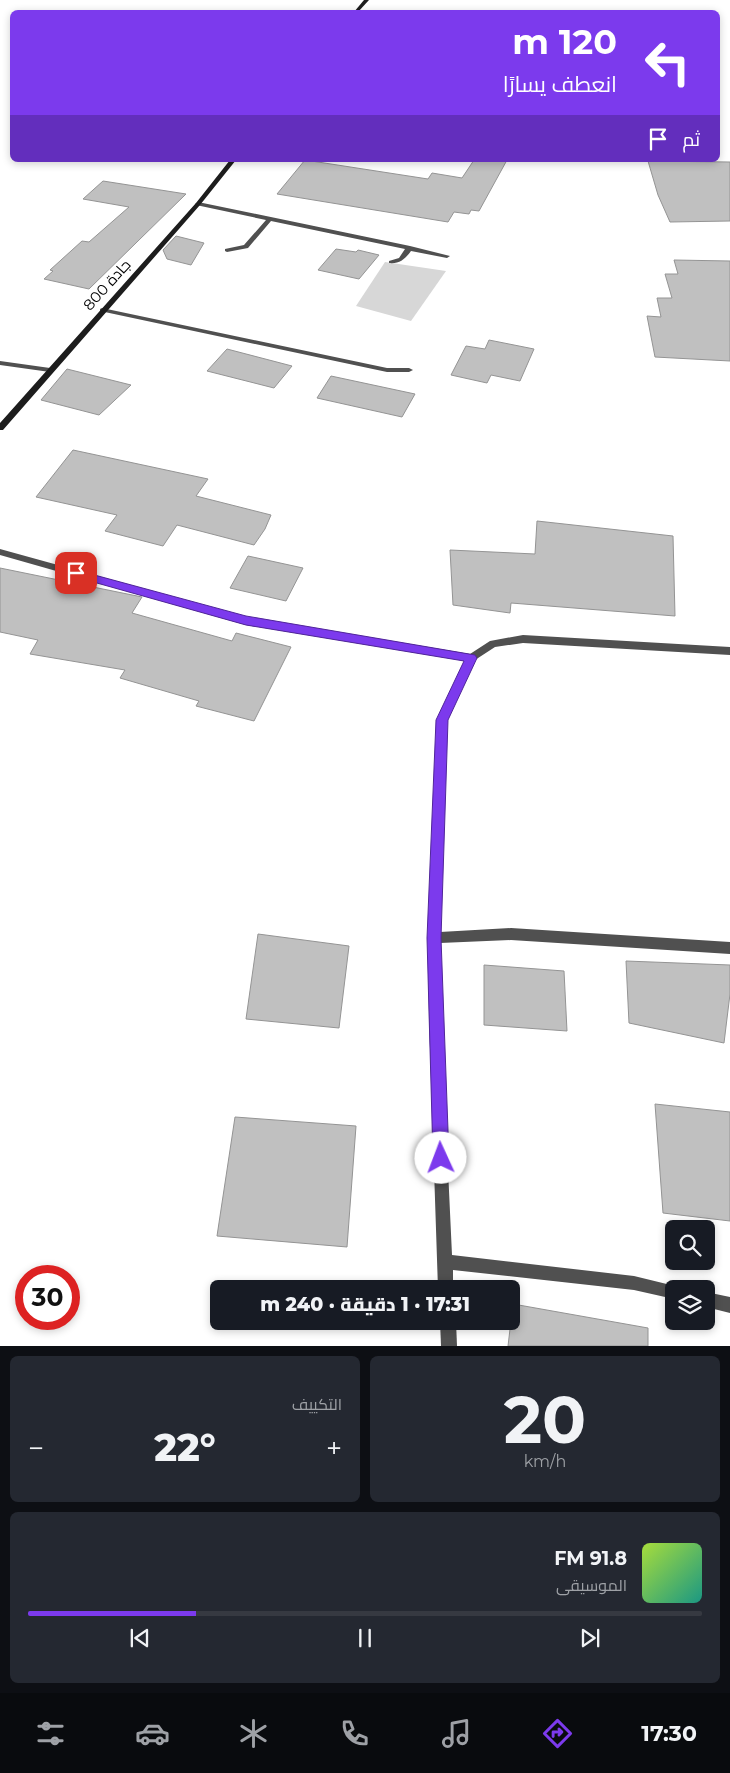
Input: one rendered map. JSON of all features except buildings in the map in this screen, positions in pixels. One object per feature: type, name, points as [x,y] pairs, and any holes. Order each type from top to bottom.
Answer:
[{"type":"main road","points":[[358,10],[367,0]]},
{"type":"main road","name":"جادة 800","points":[[0,428],[102,310],[198,204],[232,162]]},
{"type":"street","points":[[198,204],[446,256]]},
{"type":"street","points":[[227,250],[246,247],[270,219]]},
{"type":"street","points":[[391,262],[401,259],[410,248]]},
{"type":"street","points":[[102,310],[378,368],[409,370]]},
{"type":"street","points":[[0,363],[50,370]]},
{"type":"street","points":[[0,552],[246,620],[471,658]]},
{"type":"street","points":[[446,1280],[435,1019],[434,938],[442,720],[471,658],[493,644],[523,639],[730,651]]},
{"type":"street","points":[[434,938],[511,934],[730,948]]},
{"type":"street","points":[[445,1262],[634,1283],[665,1290]]},
{"type":"street","points":[[715,1301],[730,1305]]},
{"type":"street","points":[[448,1330],[449,1346]]},
{"type":"shaded area","points":[[385,262],[446,271],[411,321],[356,306]]},
{"type":"route","points":[[76,573],[246,620],[471,658],[442,720],[434,938],[435,1019],[441,1158]]}]
